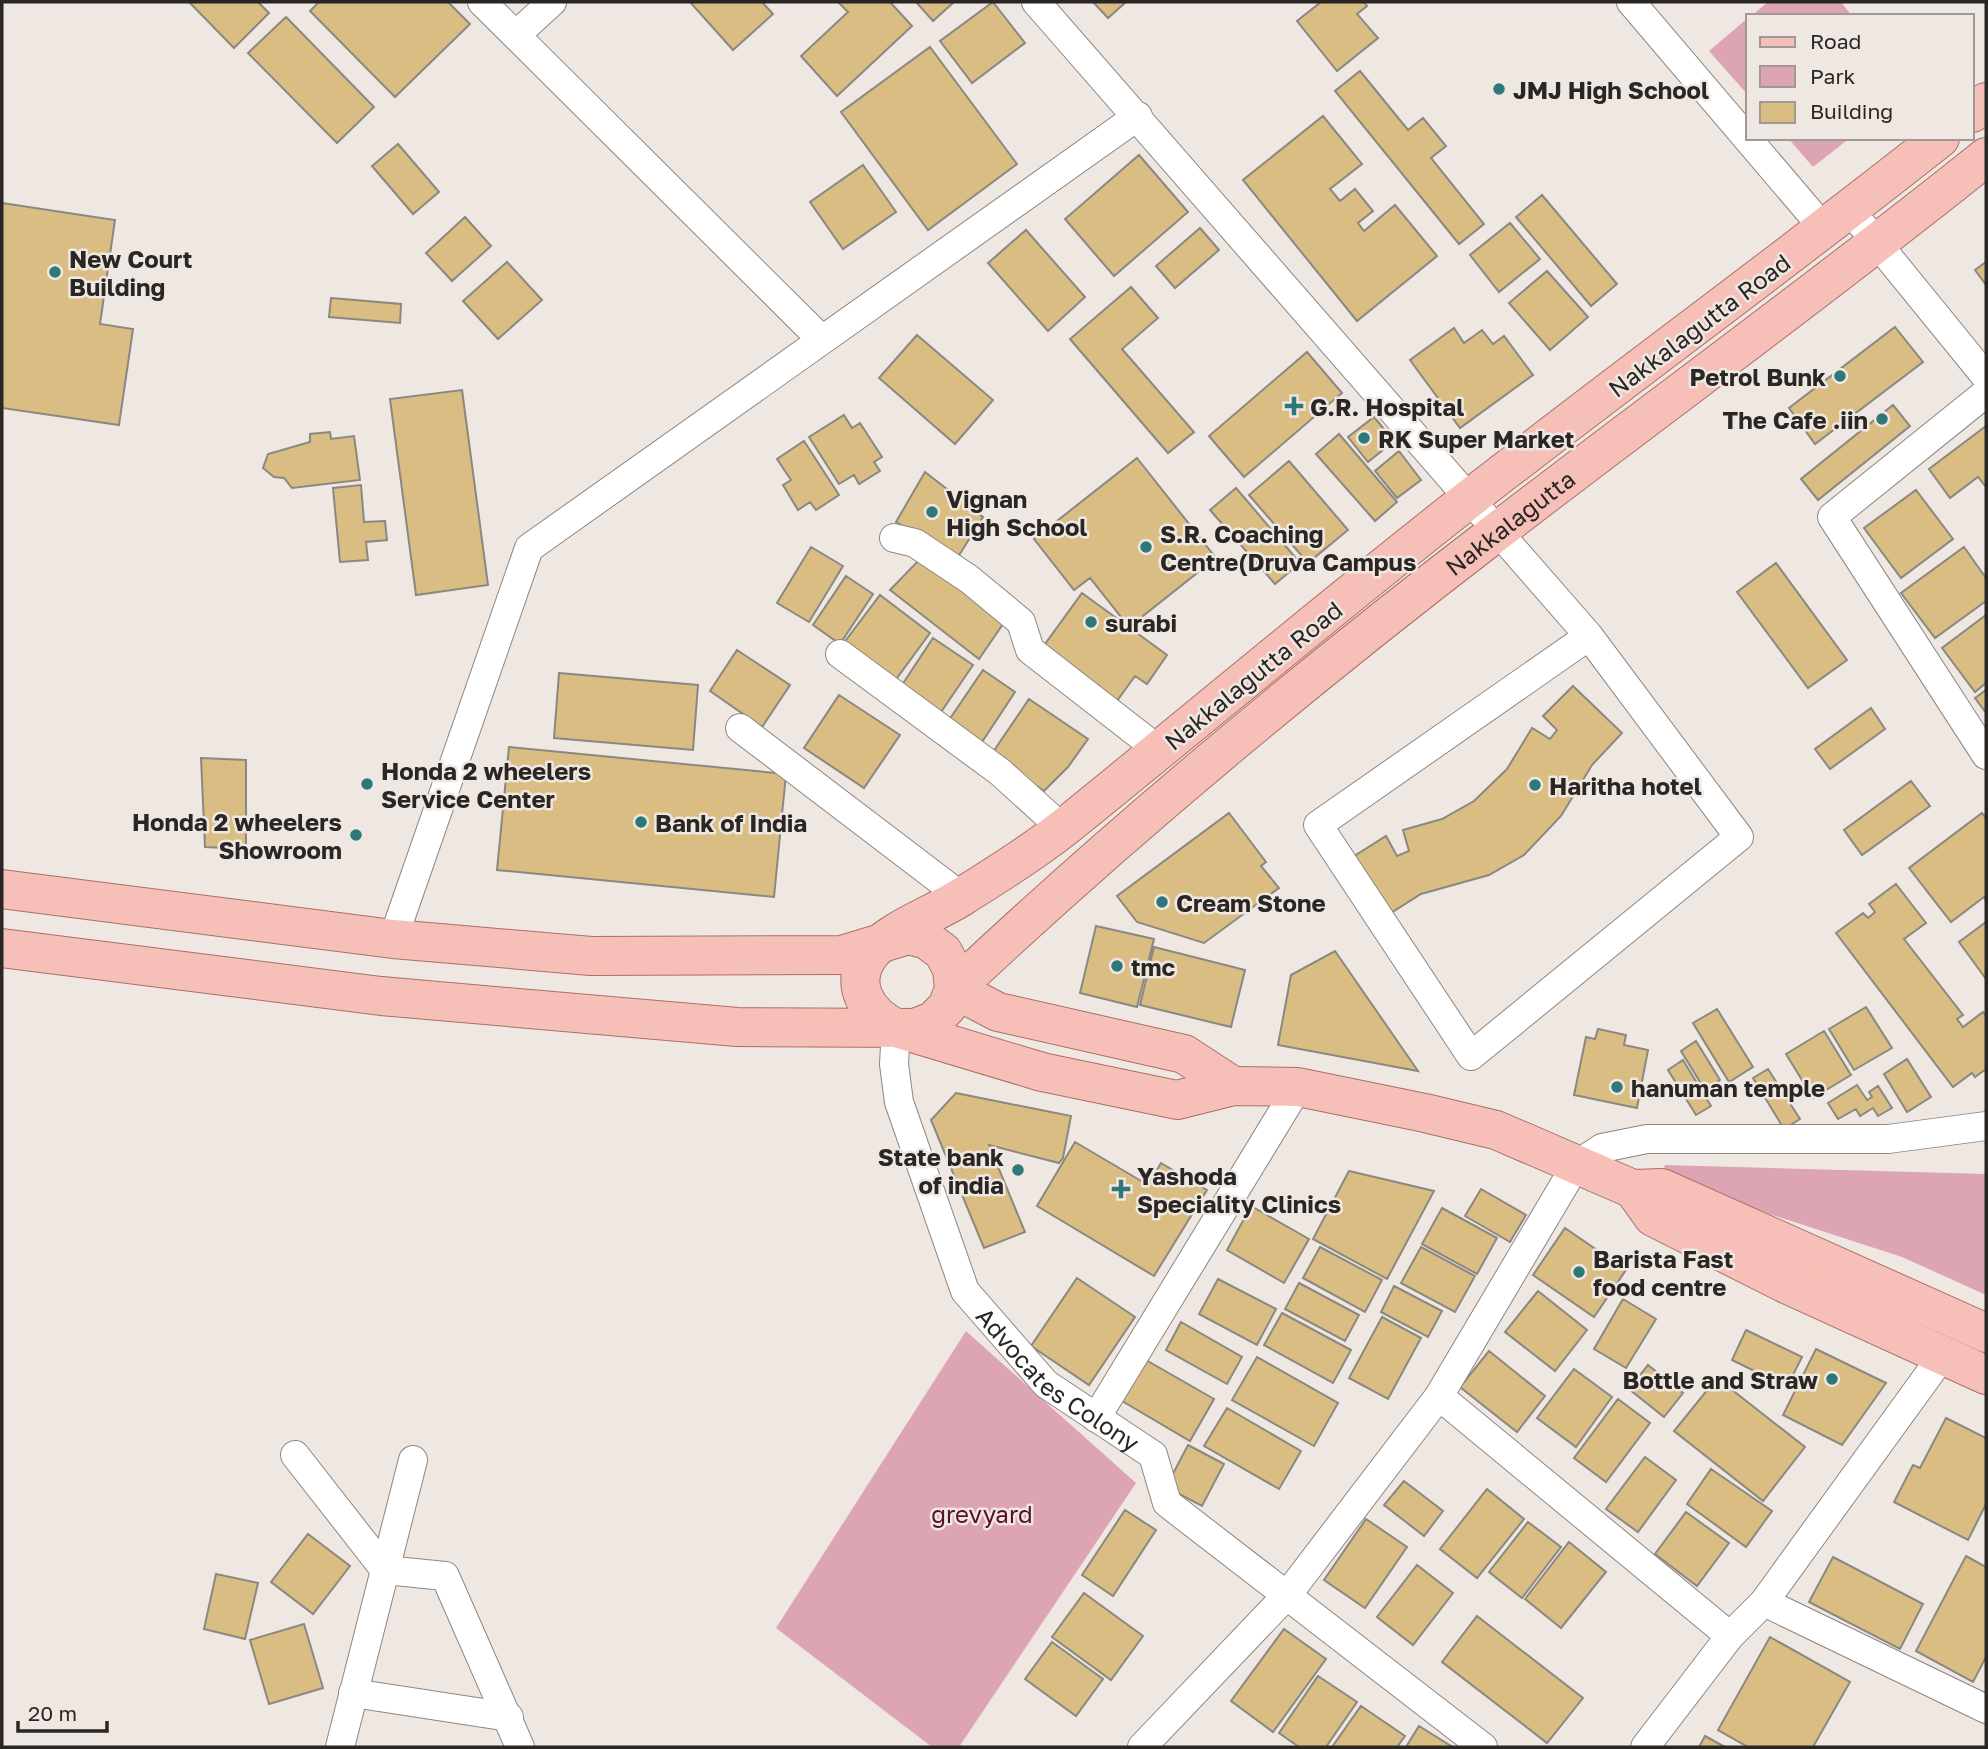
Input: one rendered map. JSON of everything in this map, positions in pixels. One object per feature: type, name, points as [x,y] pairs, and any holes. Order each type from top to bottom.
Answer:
[{"type":"main road","name":"Nakkalagutta Road","points":[[888,939],[962,897],[1063,829],[1468,500],[1837,220],[1937,140]]},
{"type":"main road","name":"Nakkalagutta","points":[[954,989],[1158,805],[1497,532],[1877,244],[1986,157]]},
{"type":"main road","points":[[2,889],[393,939],[591,956],[842,954],[908,935],[927,940],[943,952],[952,970],[954,989],[947,1007],[933,1021],[915,1028],[737,1027],[381,996],[2,948]]},
{"type":"main road","points":[[888,939],[873,950],[863,966],[860,986],[865,1005],[878,1019],[896,1028],[1042,1072],[1177,1100],[1233,1086],[1298,1087],[1496,1130],[1633,1189],[1662,1188],[1986,1333]]},
{"type":"main road","points":[[954,989],[998,1012],[1184,1054],[1233,1086]]},
{"type":"main road","points":[[1633,1189],[1653,1217],[1784,1283],[1986,1375]]},
{"type":"street","points":[[482,2],[821,339]]},
{"type":"street","points":[[516,35],[552,2]]},
{"type":"street","points":[[1036,2],[1589,636],[1739,837],[1471,1056],[1318,825],[1589,636]]},
{"type":"street","points":[[1631,2],[1746,124]]},
{"type":"street","points":[[393,939],[529,548],[1138,116]]},
{"type":"street","points":[[1761,140],[1837,220],[1877,244],[1986,377]]},
{"type":"street","points":[[1986,393],[1832,517],[1986,755]]},
{"type":"street","points":[[894,538],[915,543],[970,579],[1021,622],[1030,650],[1160,751]]},
{"type":"street","points":[[840,654],[1000,772],[1063,829]]},
{"type":"street","points":[[740,728],[962,897]]},
{"type":"street","name":"Advocates Colony","points":[[896,1028],[894,1064],[899,1102],[965,1291],[1045,1384],[1153,1455],[1167,1503],[1483,1747]]},
{"type":"street","points":[[1096,1418],[1298,1087]]},
{"type":"street","points":[[1142,1747],[1288,1594],[1439,1396],[1576,1165],[1602,1148],[1647,1139],[1888,1139],[1986,1126]]},
{"type":"street","points":[[1645,1747],[1730,1636],[1764,1602],[1943,1355]]},
{"type":"street","points":[[1439,1396],[1730,1636]]},
{"type":"street","points":[[295,1455],[385,1570],[445,1576],[520,1747]]},
{"type":"street","points":[[340,1747],[413,1460]]},
{"type":"street","points":[[1764,1602],[1986,1709]]},
{"type":"street","points":[[354,1693],[509,1717]]},
{"type":"green space","points":[[1768,2],[1841,2],[1850,14],[1753,14]]},
{"type":"green space","points":[[1746,20],[1746,93],[1709,51]]},
{"type":"green space","points":[[1790,140],[1847,140],[1813,167]]},
{"type":"green space","points":[[1665,1165],[1986,1174],[1986,1295],[1902,1257],[1661,1179]]},
{"type":"green space","name":"grevyard","points":[[966,1331],[1136,1483],[959,1747],[932,1747],[776,1628]]},
{"type":"building","points":[[189,2],[258,2],[269,13],[234,48]]},
{"type":"building","points":[[319,2],[448,2],[470,24],[395,97],[310,11]]},
{"type":"building","points":[[690,2],[762,2],[773,14],[733,50]]},
{"type":"building","points":[[838,2],[890,2],[912,26],[837,96],[801,56],[848,12]]},
{"type":"building","points":[[916,2],[954,2],[933,21]]},
{"type":"building","points":[[993,2],[1025,43],[972,83],[940,41]]},
{"type":"building","points":[[1093,2],[1126,2],[1108,18]]},
{"type":"building","points":[[1321,2],[1364,2],[1367,6],[1357,14],[1378,38],[1337,71],[1297,21]]},
{"type":"building","points":[[286,17],[374,107],[337,143],[248,53]]},
{"type":"building","points":[[930,47],[1017,164],[928,230],[841,112]]},
{"type":"building","points":[[1360,71],[1408,130],[1423,118],[1446,146],[1431,158],[1484,224],[1459,244],[1335,91]]},
{"type":"building","points":[[1323,116],[1362,164],[1330,189],[1340,201],[1355,189],[1373,211],[1358,223],[1364,231],[1395,205],[1437,256],[1357,321],[1243,180]]},
{"type":"building","points":[[398,144],[439,192],[413,214],[372,166]]},
{"type":"building","points":[[1139,155],[1188,212],[1114,276],[1065,219]]},
{"type":"building","points":[[863,165],[896,212],[843,249],[810,202]]},
{"type":"building","points":[[1542,195],[1617,284],[1591,306],[1516,217]]},
{"type":"building","name":"New Court Building","points":[[2,203],[115,220],[100,324],[133,329],[119,425],[2,408]]},
{"type":"building","points":[[465,217],[491,246],[452,281],[426,253]]},
{"type":"building","points":[[1510,223],[1540,259],[1499,292],[1470,255]]},
{"type":"building","points":[[1200,228],[1219,250],[1175,288],[1156,266]]},
{"type":"building","points":[[1026,230],[1085,297],[1048,331],[988,263]]},
{"type":"building","points":[[507,262],[542,300],[498,339],[463,301]]},
{"type":"building","points":[[1986,262],[1986,285],[1975,270]]},
{"type":"building","points":[[1547,271],[1588,317],[1550,350],[1509,303]]},
{"type":"building","points":[[1131,287],[1158,318],[1122,349],[1194,432],[1168,453],[1070,339]]},
{"type":"building","points":[[331,298],[401,304],[400,323],[329,317]]},
{"type":"building","points":[[1895,327],[1923,362],[1815,444],[1789,408]]},
{"type":"building","points":[[1454,328],[1464,343],[1482,330],[1493,344],[1504,336],[1533,375],[1460,428],[1410,360]]},
{"type":"building","points":[[917,335],[993,400],[955,444],[879,378]]},
{"type":"building","points":[[1307,352],[1342,393],[1244,477],[1209,436]]},
{"type":"building","points":[[462,390],[488,585],[416,595],[390,399]]},
{"type":"building","points":[[1893,405],[1910,426],[1818,500],[1801,479]]},
{"type":"building","points":[[844,415],[852,428],[860,423],[882,457],[874,462],[880,471],[859,484],[854,475],[839,484],[809,437]]},
{"type":"building","points":[[1374,417],[1394,441],[1368,462],[1348,437]]},
{"type":"building","points":[[1986,426],[1986,487],[1978,477],[1950,498],[1929,469]]},
{"type":"building","points":[[330,432],[331,439],[354,436],[360,480],[292,488],[284,478],[274,477],[263,468],[268,454],[310,442],[310,434]]},
{"type":"building","points":[[1339,434],[1397,502],[1375,521],[1316,454]]},
{"type":"building","points":[[804,441],[839,495],[816,510],[810,502],[798,510],[783,485],[791,480],[777,459]]},
{"type":"building","points":[[1399,451],[1421,480],[1397,498],[1375,471]]},
{"type":"building","points":[[1137,458],[1216,558],[1129,627],[1090,578],[1074,590],[1034,539]]},
{"type":"building","points":[[1289,461],[1348,530],[1308,563],[1249,495]]},
{"type":"building","points":[[925,472],[983,517],[958,557],[896,522]]},
{"type":"building","points":[[361,485],[364,522],[385,521],[387,540],[366,542],[368,560],[340,562],[333,488]]},
{"type":"building","points":[[1236,488],[1300,563],[1275,584],[1210,510]]},
{"type":"building","points":[[1916,490],[1953,539],[1901,578],[1864,528]]},
{"type":"building","points":[[811,547],[843,566],[809,622],[777,603]]},
{"type":"building","points":[[1964,547],[1986,578],[1986,601],[1935,638],[1901,593]]},
{"type":"building","points":[[922,557],[1003,624],[979,659],[890,590]]},
{"type":"building","points":[[1776,563],[1847,660],[1808,688],[1737,592]]},
{"type":"building","points":[[846,576],[873,594],[840,644],[813,625]]},
{"type":"building","name":"surabi","points":[[1082,593],[1167,655],[1147,684],[1135,676],[1114,705],[1040,651]]},
{"type":"building","points":[[880,595],[930,633],[894,682],[843,644]]},
{"type":"building","points":[[1986,615],[1986,683],[1975,692],[1942,648]]},
{"type":"building","points":[[933,638],[973,665],[939,715],[900,688]]},
{"type":"building","points":[[737,650],[790,685],[762,727],[710,691]]},
{"type":"building","points":[[983,670],[1015,692],[980,745],[947,723]]},
{"type":"building","points":[[559,673],[698,685],[693,750],[554,738]]},
{"type":"building","name":"Haritha hotel","points":[[1573,686],[1622,733],[1592,765],[1561,816],[1524,855],[1489,875],[1421,894],[1386,916],[1351,858],[1386,836],[1397,856],[1409,851],[1403,830],[1442,819],[1474,801],[1507,769],[1532,728],[1550,739],[1557,730],[1543,716]]},
{"type":"building","points":[[1986,690],[1986,713],[1975,698]]},
{"type":"building","points":[[839,695],[900,735],[864,788],[804,748]]},
{"type":"building","points":[[1029,699],[1088,739],[1068,767],[1044,791],[991,755]]},
{"type":"building","points":[[1871,708],[1885,729],[1830,769],[1815,749]]},
{"type":"building","name":"Bank of India","points":[[509,747],[786,774],[774,897],[497,870]]},
{"type":"building","points":[[201,758],[246,760],[246,849],[205,847]]},
{"type":"building","points":[[1911,781],[1930,806],[1862,855],[1844,830]]},
{"type":"building","points":[[1229,813],[1266,862],[1261,866],[1279,888],[1204,943],[1137,922],[1117,896]]},
{"type":"building","points":[[1982,813],[1986,818],[1986,901],[1984,897],[1951,922],[1909,868]]},
{"type":"building","points":[[1896,884],[1926,923],[1904,939],[1963,1015],[1957,1019],[1963,1027],[1983,1012],[1986,1016],[1986,1069],[1975,1077],[1972,1073],[1953,1087],[1836,933],[1863,913],[1868,918],[1875,912],[1869,904]]},
{"type":"building","points":[[1986,922],[1986,979],[1959,942]]},
{"type":"building","name":"tmc","points":[[1096,926],[1154,939],[1137,1007],[1080,993]]},
{"type":"building","points":[[1154,947],[1245,970],[1231,1027],[1140,1005]]},
{"type":"building","points":[[1335,951],[1418,1071],[1278,1045],[1291,975]]},
{"type":"building","points":[[1866,1007],[1892,1048],[1854,1070],[1829,1029]]},
{"type":"building","points":[[1717,1009],[1753,1067],[1729,1082],[1693,1023]]},
{"type":"building","points":[[1598,1029],[1626,1035],[1624,1045],[1648,1050],[1637,1108],[1574,1095],[1586,1037],[1595,1039]]},
{"type":"building","points":[[1824,1031],[1851,1075],[1813,1098],[1786,1054]]},
{"type":"building","points":[[1696,1041],[1720,1080],[1705,1090],[1681,1051]]},
{"type":"building","points":[[1907,1059],[1931,1097],[1907,1112],[1884,1074]]},
{"type":"building","points":[[1683,1060],[1711,1106],[1696,1115],[1668,1070]]},
{"type":"building","points":[[1768,1069],[1800,1119],[1784,1129],[1753,1078]]},
{"type":"building","points":[[1857,1085],[1867,1100],[1872,1097],[1869,1092],[1878,1086],[1892,1108],[1878,1116],[1873,1108],[1860,1116],[1856,1109],[1838,1119],[1828,1103]]},
{"type":"building","points":[[956,1093],[1071,1116],[1063,1158],[1059,1163],[989,1145],[1025,1232],[984,1248],[931,1120]]},
{"type":"building","points":[[1075,1142],[1148,1185],[1161,1163],[1207,1190],[1154,1276],[1037,1206]]},
{"type":"building","points":[[1349,1171],[1434,1191],[1387,1279],[1313,1239]]},
{"type":"building","points":[[1481,1189],[1526,1215],[1510,1242],[1465,1216]]},
{"type":"building","points":[[1251,1206],[1309,1239],[1284,1283],[1227,1250]]},
{"type":"building","points":[[1442,1208],[1497,1238],[1477,1274],[1422,1244]]},
{"type":"building","name":"Barista Fast food centre","points":[[1565,1228],[1626,1270],[1594,1317],[1533,1275]]},
{"type":"building","points":[[1320,1247],[1382,1280],[1365,1312],[1303,1278]]},
{"type":"building","points":[[1421,1247],[1475,1276],[1455,1312],[1401,1283]]},
{"type":"building","points":[[1077,1278],[1135,1317],[1089,1385],[1031,1346]]},
{"type":"building","points":[[1218,1279],[1276,1309],[1257,1345],[1199,1314]]},
{"type":"building","points":[[1299,1283],[1359,1315],[1345,1341],[1285,1309]]},
{"type":"building","points":[[1394,1286],[1442,1311],[1428,1337],[1381,1312]]},
{"type":"building","points":[[1538,1291],[1587,1330],[1555,1371],[1505,1332]]},
{"type":"building","points":[[1623,1299],[1656,1319],[1626,1368],[1594,1349]]},
{"type":"building","points":[[1282,1313],[1351,1350],[1333,1383],[1264,1345]]},
{"type":"building","points":[[1382,1317],[1421,1338],[1388,1399],[1349,1378]]},
{"type":"building","points":[[1181,1322],[1242,1357],[1227,1384],[1166,1350]]},
{"type":"building","points":[[1746,1330],[1802,1357],[1787,1387],[1732,1360]]},
{"type":"building","points":[[1816,1349],[1886,1383],[1842,1445],[1783,1415]]},
{"type":"building","points":[[1489,1351],[1545,1396],[1517,1432],[1460,1387]]},
{"type":"building","points":[[1257,1357],[1338,1403],[1314,1446],[1232,1400]]},
{"type":"building","points":[[1146,1360],[1214,1399],[1190,1441],[1122,1401]]},
{"type":"building","points":[[1648,1365],[1683,1393],[1664,1417],[1629,1389]]},
{"type":"building","points":[[1574,1369],[1612,1397],[1576,1447],[1537,1418]]},
{"type":"building","points":[[1717,1378],[1805,1447],[1763,1501],[1674,1431]]},
{"type":"building","points":[[1618,1399],[1650,1423],[1606,1482],[1574,1458]]},
{"type":"building","points":[[1227,1408],[1301,1451],[1279,1489],[1204,1446]]},
{"type":"building","points":[[1946,1418],[1986,1438],[1986,1504],[1968,1540],[1894,1502],[1913,1465],[1920,1468]]},
{"type":"building","points":[[1188,1445],[1224,1464],[1202,1506],[1166,1487]]},
{"type":"building","points":[[1645,1457],[1676,1480],[1638,1532],[1606,1509]]},
{"type":"building","points":[[1711,1469],[1772,1511],[1746,1547],[1687,1504]]},
{"type":"building","points":[[1404,1481],[1443,1511],[1424,1536],[1384,1505]]},
{"type":"building","points":[[1487,1489],[1524,1519],[1477,1578],[1440,1549]]},
{"type":"building","points":[[1125,1510],[1156,1530],[1113,1596],[1082,1575]]},
{"type":"building","points":[[1686,1512],[1729,1543],[1697,1586],[1655,1554]]},
{"type":"building","points":[[1366,1519],[1407,1547],[1365,1608],[1324,1580]]},
{"type":"building","points":[[1528,1522],[1561,1547],[1522,1598],[1489,1572]]},
{"type":"building","points":[[308,1534],[350,1566],[313,1614],[271,1582]]},
{"type":"building","points":[[1569,1542],[1606,1572],[1561,1628],[1525,1599]]},
{"type":"building","points":[[1966,1556],[1986,1567],[1986,1657],[1973,1682],[1916,1651]]},
{"type":"building","points":[[1833,1557],[1923,1604],[1900,1649],[1809,1602]]},
{"type":"building","points":[[1417,1565],[1453,1593],[1413,1645],[1377,1617]]},
{"type":"building","points":[[216,1574],[258,1583],[245,1639],[204,1629]]},
{"type":"building","points":[[1084,1593],[1143,1636],[1111,1680],[1052,1637]]},
{"type":"building","points":[[1477,1616],[1583,1698],[1547,1743],[1442,1662]]},
{"type":"building","points":[[304,1624],[323,1688],[269,1704],[250,1640]]},
{"type":"building","points":[[1284,1629],[1326,1659],[1273,1732],[1231,1701]]},
{"type":"building","points":[[1770,1637],[1850,1682],[1813,1747],[1748,1747],[1718,1730]]},
{"type":"building","points":[[1052,1642],[1103,1679],[1076,1716],[1025,1679]]},
{"type":"building","points":[[1318,1676],[1357,1702],[1326,1747],[1299,1747],[1279,1733]]},
{"type":"building","points":[[1361,1706],[1405,1736],[1397,1747],[1332,1747]]},
{"type":"building","points":[[1419,1726],[1451,1746],[1406,1747]]},
{"type":"building","points":[[1705,1736],[1725,1747],[1699,1747]]},
{"type":"place","name":"JMJ High School","points":[[1499,89]]},
{"type":"place","name":"New Court Building","points":[[55,272]]},
{"type":"place","name":"Petrol Bunk","points":[[1840,376]]},
{"type":"place","name":"G.R. Hospital","points":[[1294,406]]},
{"type":"place","name":"The Cafe .iin","points":[[1882,419]]},
{"type":"place","name":"RK Super Market","points":[[1364,438]]},
{"type":"place","name":"Vignan High School","points":[[932,512]]},
{"type":"place","name":"S.R. Coaching Centre(Druva Campus","points":[[1146,547]]},
{"type":"place","name":"surabi","points":[[1091,622]]},
{"type":"place","name":"Honda 2 wheelers Service Center","points":[[367,784]]},
{"type":"place","name":"Haritha hotel","points":[[1535,785]]},
{"type":"place","name":"Bank of India","points":[[641,822]]},
{"type":"place","name":"Honda 2 wheelers Showroom","points":[[356,835]]},
{"type":"place","name":"Cream Stone","points":[[1162,902]]},
{"type":"place","name":"tmc","points":[[1117,966]]},
{"type":"place","name":"hanuman temple","points":[[1617,1087]]},
{"type":"place","name":"State bank of india","points":[[1018,1170]]},
{"type":"place","name":"Yashoda Speciality Clinics","points":[[1121,1189]]},
{"type":"place","name":"Barista Fast food centre","points":[[1579,1272]]},
{"type":"place","name":"Bottle and Straw","points":[[1832,1379]]}]
